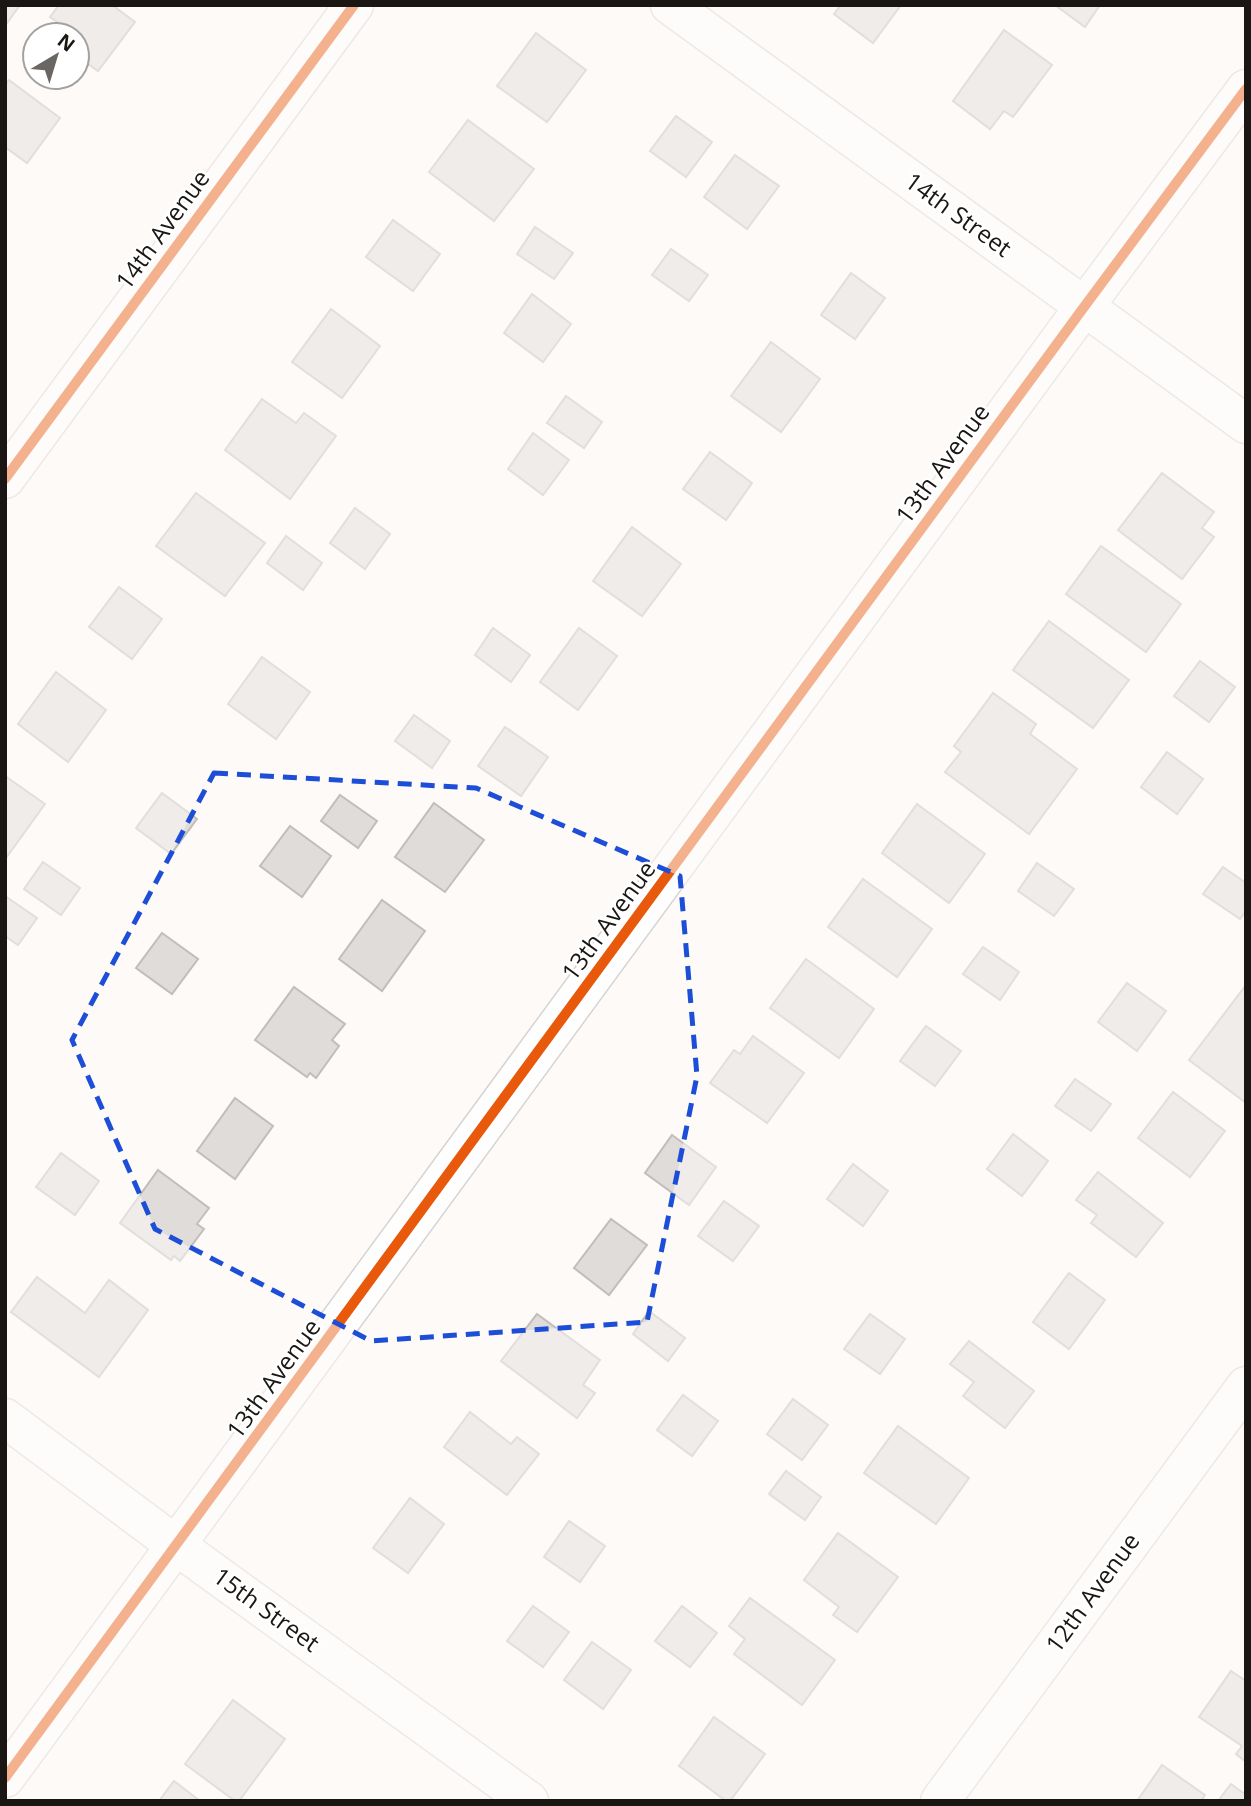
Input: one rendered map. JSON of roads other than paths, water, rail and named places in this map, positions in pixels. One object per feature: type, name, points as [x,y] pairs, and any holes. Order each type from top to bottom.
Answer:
[{"type":"street","name":"14th Avenue","points":[[5,479],[354,5]]},
{"type":"street","name":"14th Street","points":[[670,5],[1246,424]]},
{"type":"street","name":"13th Avenue","points":[[5,1778],[1246,89]]},
{"type":"street","name":"12th Avenue","points":[[940,1801],[1246,1386]]},
{"type":"street","name":"15th Street","points":[[5,1418],[529,1801]]}]
